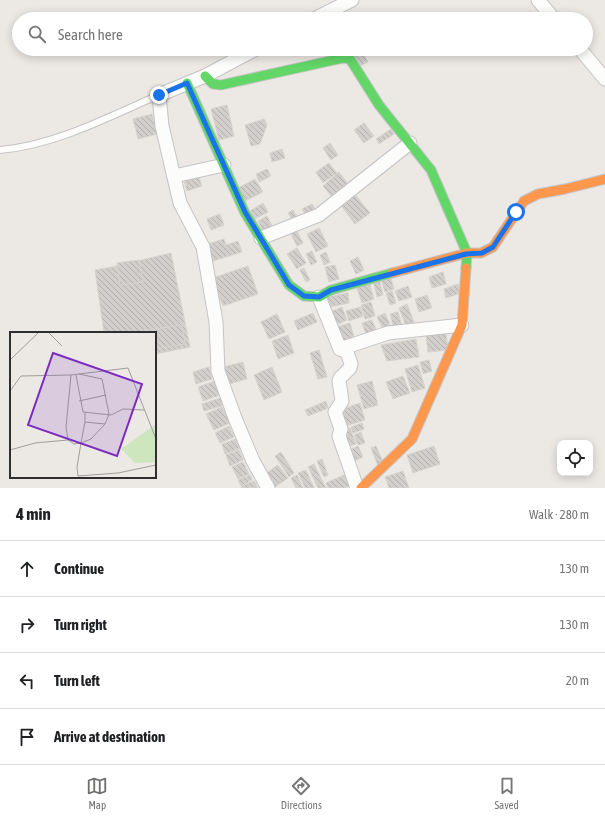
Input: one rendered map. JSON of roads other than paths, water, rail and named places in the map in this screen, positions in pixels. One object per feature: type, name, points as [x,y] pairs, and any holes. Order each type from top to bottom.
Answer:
[{"type":"street","points":[[328,12],[352,0]]},
{"type":"street","points":[[538,0],[548,12]]},
{"type":"street","points":[[243,56],[205,76],[159,95],[162,126],[180,203],[203,247],[216,322],[218,372],[253,461],[268,488]]},
{"type":"street","points":[[586,56],[605,79]]},
{"type":"street","points":[[205,76],[213,84],[221,86],[343,58],[350,59],[379,105],[431,170],[466,254],[462,324],[412,439],[361,488]]},
{"type":"street","points":[[187,83],[245,212],[289,285],[304,296],[319,297],[331,290],[466,254],[482,253],[493,247],[524,201],[538,194],[605,179]]},
{"type":"street","points":[[261,238],[319,215],[410,143]]},
{"type":"street","points":[[174,176],[224,165]]},
{"type":"street","points":[[319,297],[340,349],[347,352],[350,364],[350,368],[338,381],[342,401],[335,412],[341,429],[339,436],[357,488]]},
{"type":"street","points":[[340,349],[388,333],[462,324]]},
{"type":"lane","points":[[0,150],[16,149],[47,142],[84,128],[159,95]]}]
